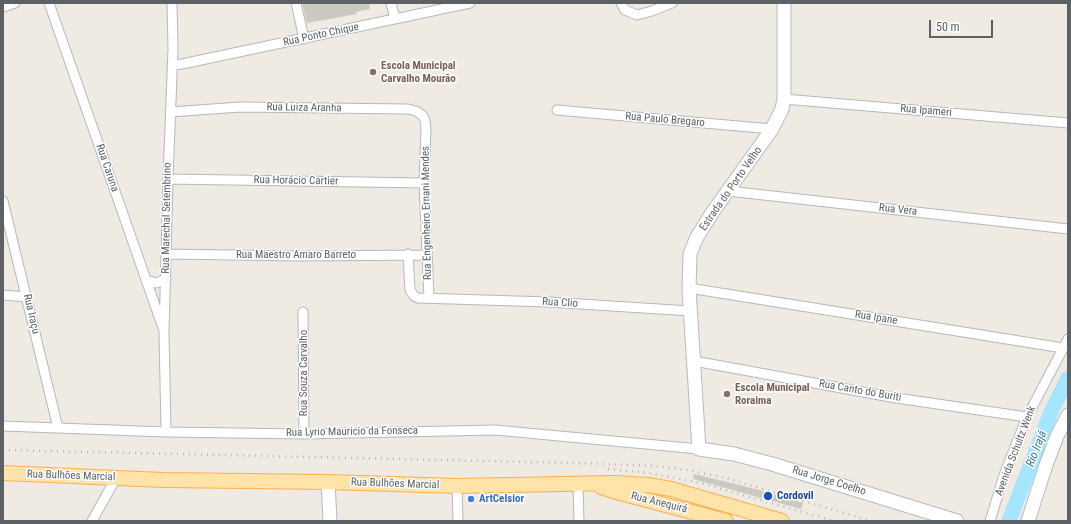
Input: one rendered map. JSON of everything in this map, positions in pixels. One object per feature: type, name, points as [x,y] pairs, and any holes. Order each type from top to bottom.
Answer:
[{"type":"main road","name":"Rua Bulhões Marcial","points":[[3,473],[164,480],[328,482],[457,486],[615,483],[648,485],[670,489],[782,521]]},
{"type":"main road","points":[[3,483],[48,476]]},
{"type":"main road","name":"Rua Anequirá","points":[[593,484],[620,493],[720,520]]},
{"type":"street","points":[[3,7],[16,3]]},
{"type":"street","name":"Rua Caruna","points":[[49,3],[164,334]]},
{"type":"street","name":"Rua Marechal Setembrino","points":[[166,432],[164,334],[172,65],[172,3]]},
{"type":"street","points":[[296,3],[304,39]]},
{"type":"street","points":[[391,3],[395,19]]},
{"type":"street","name":"Rua Ponto Chique","points":[[172,65],[304,39],[470,3]]},
{"type":"street","points":[[621,3],[625,10],[637,15],[672,3]]},
{"type":"street","name":"Estrada do Porto Velho","points":[[699,449],[688,288],[690,254],[697,237],[778,120],[784,99],[781,4]]},
{"type":"street","name":"Rua Ipameri","points":[[784,99],[1068,123]]},
{"type":"street","name":"Rua Luiza Aranha","points":[[170,112],[240,107],[408,109],[416,111],[422,115],[425,120],[426,129]]},
{"type":"street","name":"Rua Paulo Bregaro","points":[[557,110],[772,130]]},
{"type":"street","name":"Rua Engenheiro Ernani Mendes","points":[[426,129],[424,183],[429,298]]},
{"type":"street","name":"Rua Horácio Cartier","points":[[168,179],[424,183]]},
{"type":"street","name":"Rua Vera","points":[[728,191],[1068,229]]},
{"type":"street","name":"Rua Iraçu","points":[[3,201],[58,428]]},
{"type":"street","name":"Rua Maestro Amaro Barreto","points":[[167,254],[298,256],[426,255]]},
{"type":"street","name":"Rua Clio","points":[[408,254],[410,293],[418,298],[549,302],[690,311]]},
{"type":"street","points":[[146,280],[156,283],[166,279]]},
{"type":"street","name":"Rua Ipane","points":[[688,288],[1063,348]]},
{"type":"street","points":[[3,295],[27,297]]},
{"type":"street","name":"Rua Souza Carvalho","points":[[303,312],[304,434]]},
{"type":"street","name":"Avenida Schultz Wenk","points":[[990,521],[1004,475],[1027,418],[1068,339]]},
{"type":"street","name":"Rua Canto do Buriti","points":[[694,361],[896,398],[1027,418]]},
{"type":"street","points":[[1028,521],[1046,464],[1057,436],[1068,417]]},
{"type":"street","name":"Rua Lyrio Mauricio da Fonseca","points":[[3,426],[166,432],[304,434],[495,430],[699,449]]},
{"type":"street","name":"Rua Jorge Coelho","points":[[699,449],[734,454],[772,464],[957,521]]},
{"type":"street","points":[[92,521],[116,478]]},
{"type":"street","points":[[328,482],[330,521]]},
{"type":"street","points":[[578,484],[580,521]]},
{"type":"street","points":[[457,486],[458,521]]},
{"type":"building","points":[[302,3],[369,3],[370,9],[356,12],[357,14],[307,23]]},
{"type":"building","points":[[694,474],[756,489],[803,503],[801,509],[693,479]]},
{"type":"waterway","name":"Rio Irajá","points":[[1009,521],[1051,412],[1068,378]]},
{"type":"railway","points":[[3,450],[655,466],[687,470],[726,478],[871,521]]},
{"type":"railway","points":[[608,469],[649,473],[701,483],[834,521]]},
{"type":"place","name":"Escola Municipal Carvalho Mourão","points":[[373,72]]},
{"type":"place","name":"Escola Municipal Roraima","points":[[727,394]]},
{"type":"place","name":"Cordovil","points":[[768,496]]},
{"type":"place","name":"ArtCelsior","points":[[471,499]]}]
